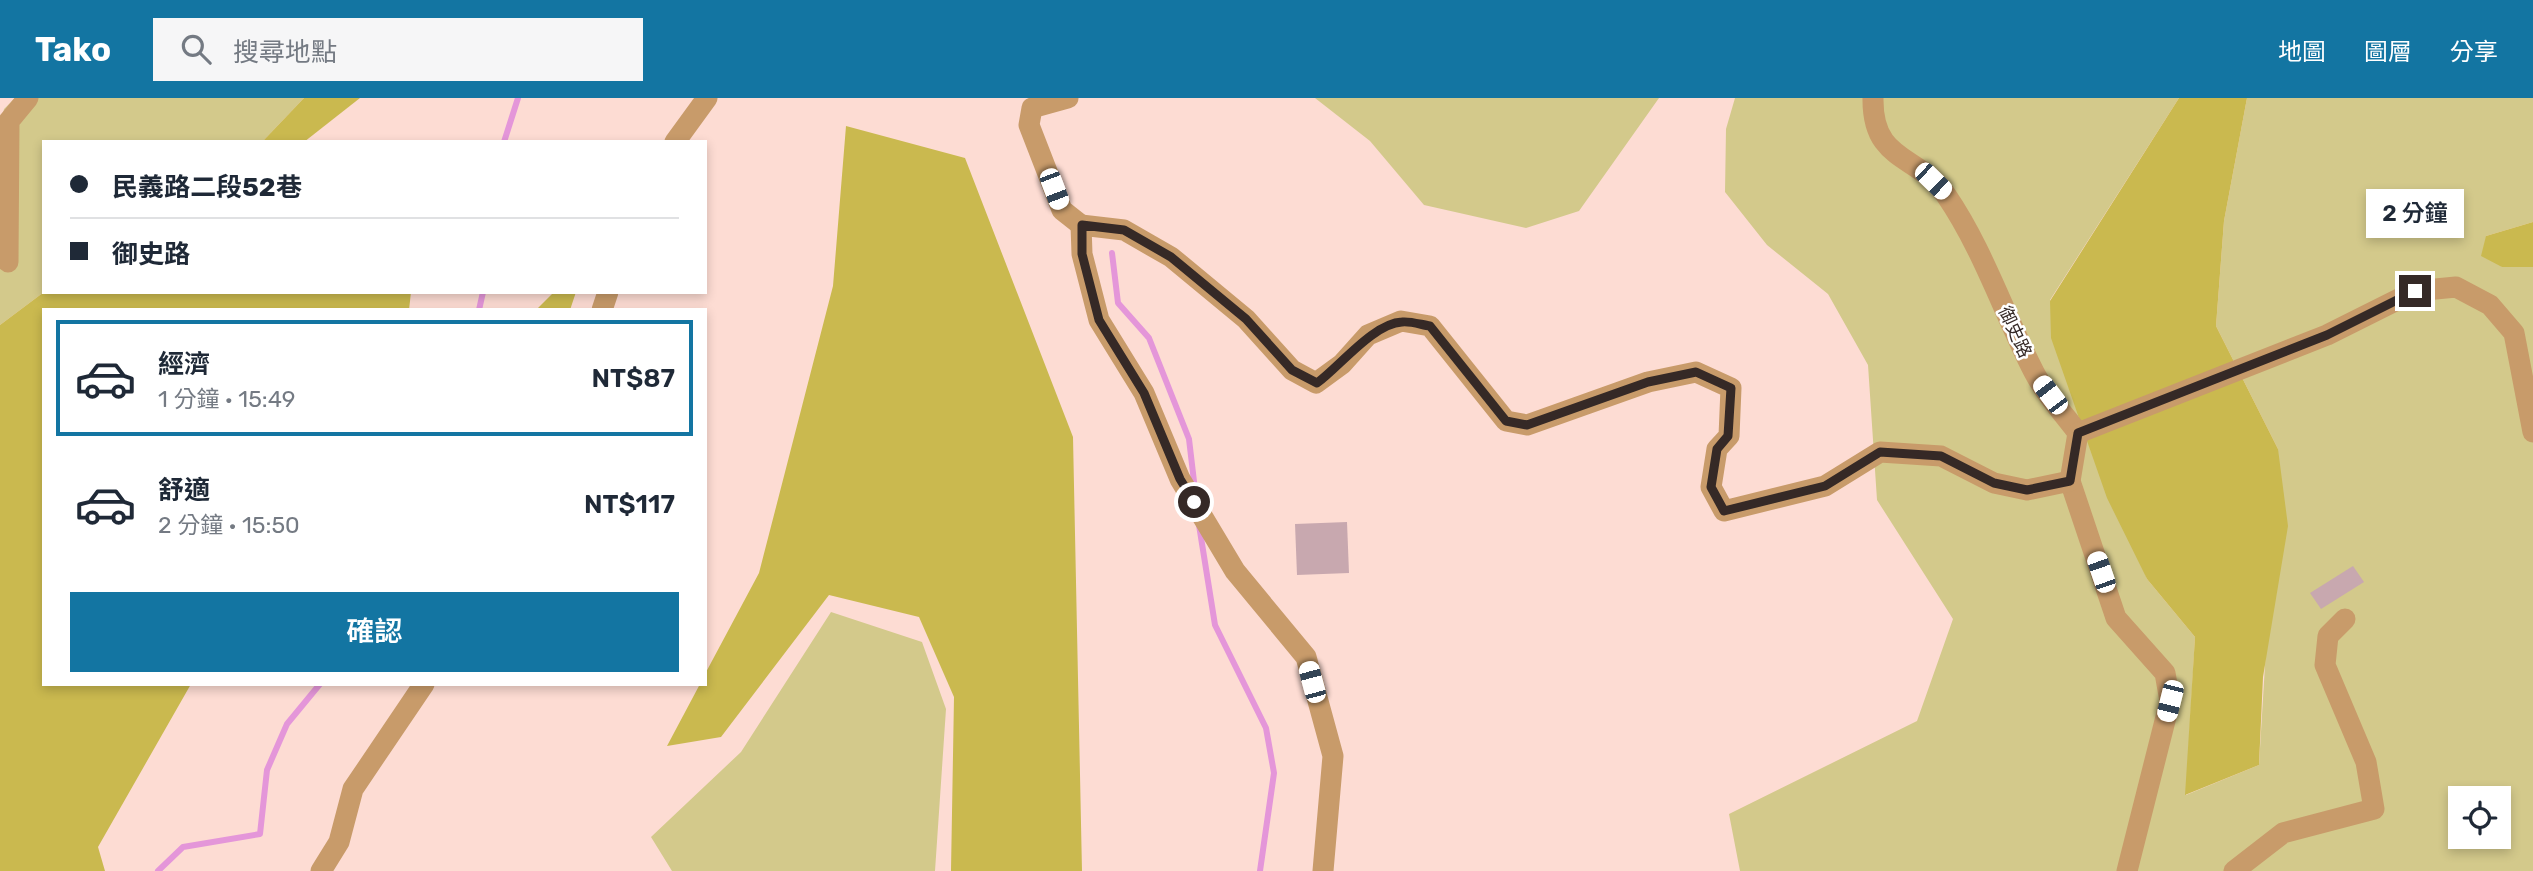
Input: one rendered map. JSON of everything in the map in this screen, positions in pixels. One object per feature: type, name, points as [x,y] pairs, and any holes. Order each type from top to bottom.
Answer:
[{"type":"street","points":[[8,262],[9,121],[28,98]]},
{"type":"street","points":[[676,140],[707,98]]},
{"type":"street","points":[[1068,98],[1032,108],[1029,125],[1062,210],[1082,225],[1124,230],[1171,257],[1246,319],[1292,370],[1317,383],[1342,364],[1368,335],[1401,321],[1430,326],[1506,421],[1527,425],[1648,382],[1696,372],[1731,388],[1728,436],[1717,449],[1711,487],[1724,511],[1825,486],[1880,452],[1941,456],[1994,483],[2027,490],[2070,481]]},
{"type":"street","name":"御史路","points":[[1873,98],[1876,124],[1892,153],[1921,169],[1945,193],[1965,227],[2036,375],[2078,433]]},
{"type":"street","points":[[1082,225],[1082,254],[1099,320],[1144,393],[1180,479],[1235,571],[1306,657],[1333,756],[1323,871]]},
{"type":"street","points":[[2127,871],[2170,701],[2165,673],[2116,618],[2070,481],[2078,433],[2327,335],[2415,291],[2456,287],[2490,305],[2514,333],[2533,432]]},
{"type":"street","points":[[2234,871],[2283,833],[2374,808],[2366,762],[2325,665],[2328,636],[2345,619]]},
{"type":"street","points":[[321,871],[339,842],[353,789],[423,686]]},
{"type":"shaded area","points":[[15,98],[304,98],[264,140],[42,140],[42,294],[0,325],[0,128],[4,109]]},
{"type":"shaded area","points":[[304,98],[360,98],[307,140],[264,140]]},
{"type":"shaded area","points":[[1315,98],[1659,98],[1579,211],[1526,228],[1424,205],[1370,141]]},
{"type":"shaded area","points":[[1735,98],[2179,98],[2050,300],[2147,579],[2195,637],[2186,795],[2259,765],[2278,449],[2216,326],[2224,221],[2247,98],[2533,98],[2533,222],[2486,236],[2502,267],[2533,267],[2533,871],[1740,871],[1729,814],[1917,721],[1953,619],[1877,500],[1868,365],[1828,294],[1767,245],[1725,192],[1726,129]]},
{"type":"shaded area","points":[[2179,98],[2247,98],[2224,221],[2216,326],[2278,449],[2288,526],[2263,677],[2259,765],[2185,795],[2195,637],[2147,579],[2107,498],[2051,338],[2050,301]]},
{"type":"shaded area","points":[[846,126],[965,158],[1073,437],[1082,871],[951,871],[954,697],[919,617],[829,595],[721,737],[667,746],[699,686],[707,686],[707,670],[759,573],[833,286]]},
{"type":"shaded area","points":[[2533,222],[2533,267],[2502,267],[2481,256],[2486,236]]},
{"type":"shaded area","points":[[42,294],[411,294],[409,308],[42,308],[42,686],[190,686],[98,847],[105,871],[0,871],[0,325]]},
{"type":"shaded area","points":[[552,294],[575,294],[571,308],[538,308]]},
{"type":"shaded area","points":[[831,612],[922,642],[946,709],[935,871],[672,871],[651,837],[741,752]]},
{"type":"building","points":[[1347,522],[1349,573],[1297,575],[1295,524]]},
{"type":"building","points":[[2353,566],[2364,582],[2321,609],[2310,593]]},
{"type":"waterway","points":[[505,140],[518,98]]},
{"type":"waterway","points":[[1112,253],[1118,303],[1149,338],[1189,439],[1195,490]]},
{"type":"waterway","points":[[479,308],[483,294]]},
{"type":"waterway","points":[[1199,525],[1215,625],[1266,728],[1274,773],[1260,871]]},
{"type":"waterway","points":[[158,871],[183,847],[260,834],[267,770],[287,724],[318,686]]},
{"type":"route","points":[[1194,502],[1180,479],[1144,393],[1099,320],[1082,254],[1082,225],[1124,230],[1171,257],[1246,319],[1292,370],[1317,383],[1342,364],[1368,335],[1401,321],[1430,326],[1506,421],[1527,425],[1648,382],[1696,372],[1731,388],[1728,436],[1717,449],[1711,487],[1724,511],[1774,501],[1825,486],[1880,452],[1941,456],[1994,483],[2027,490],[2070,481],[2078,433],[2327,335],[2415,291]]}]
